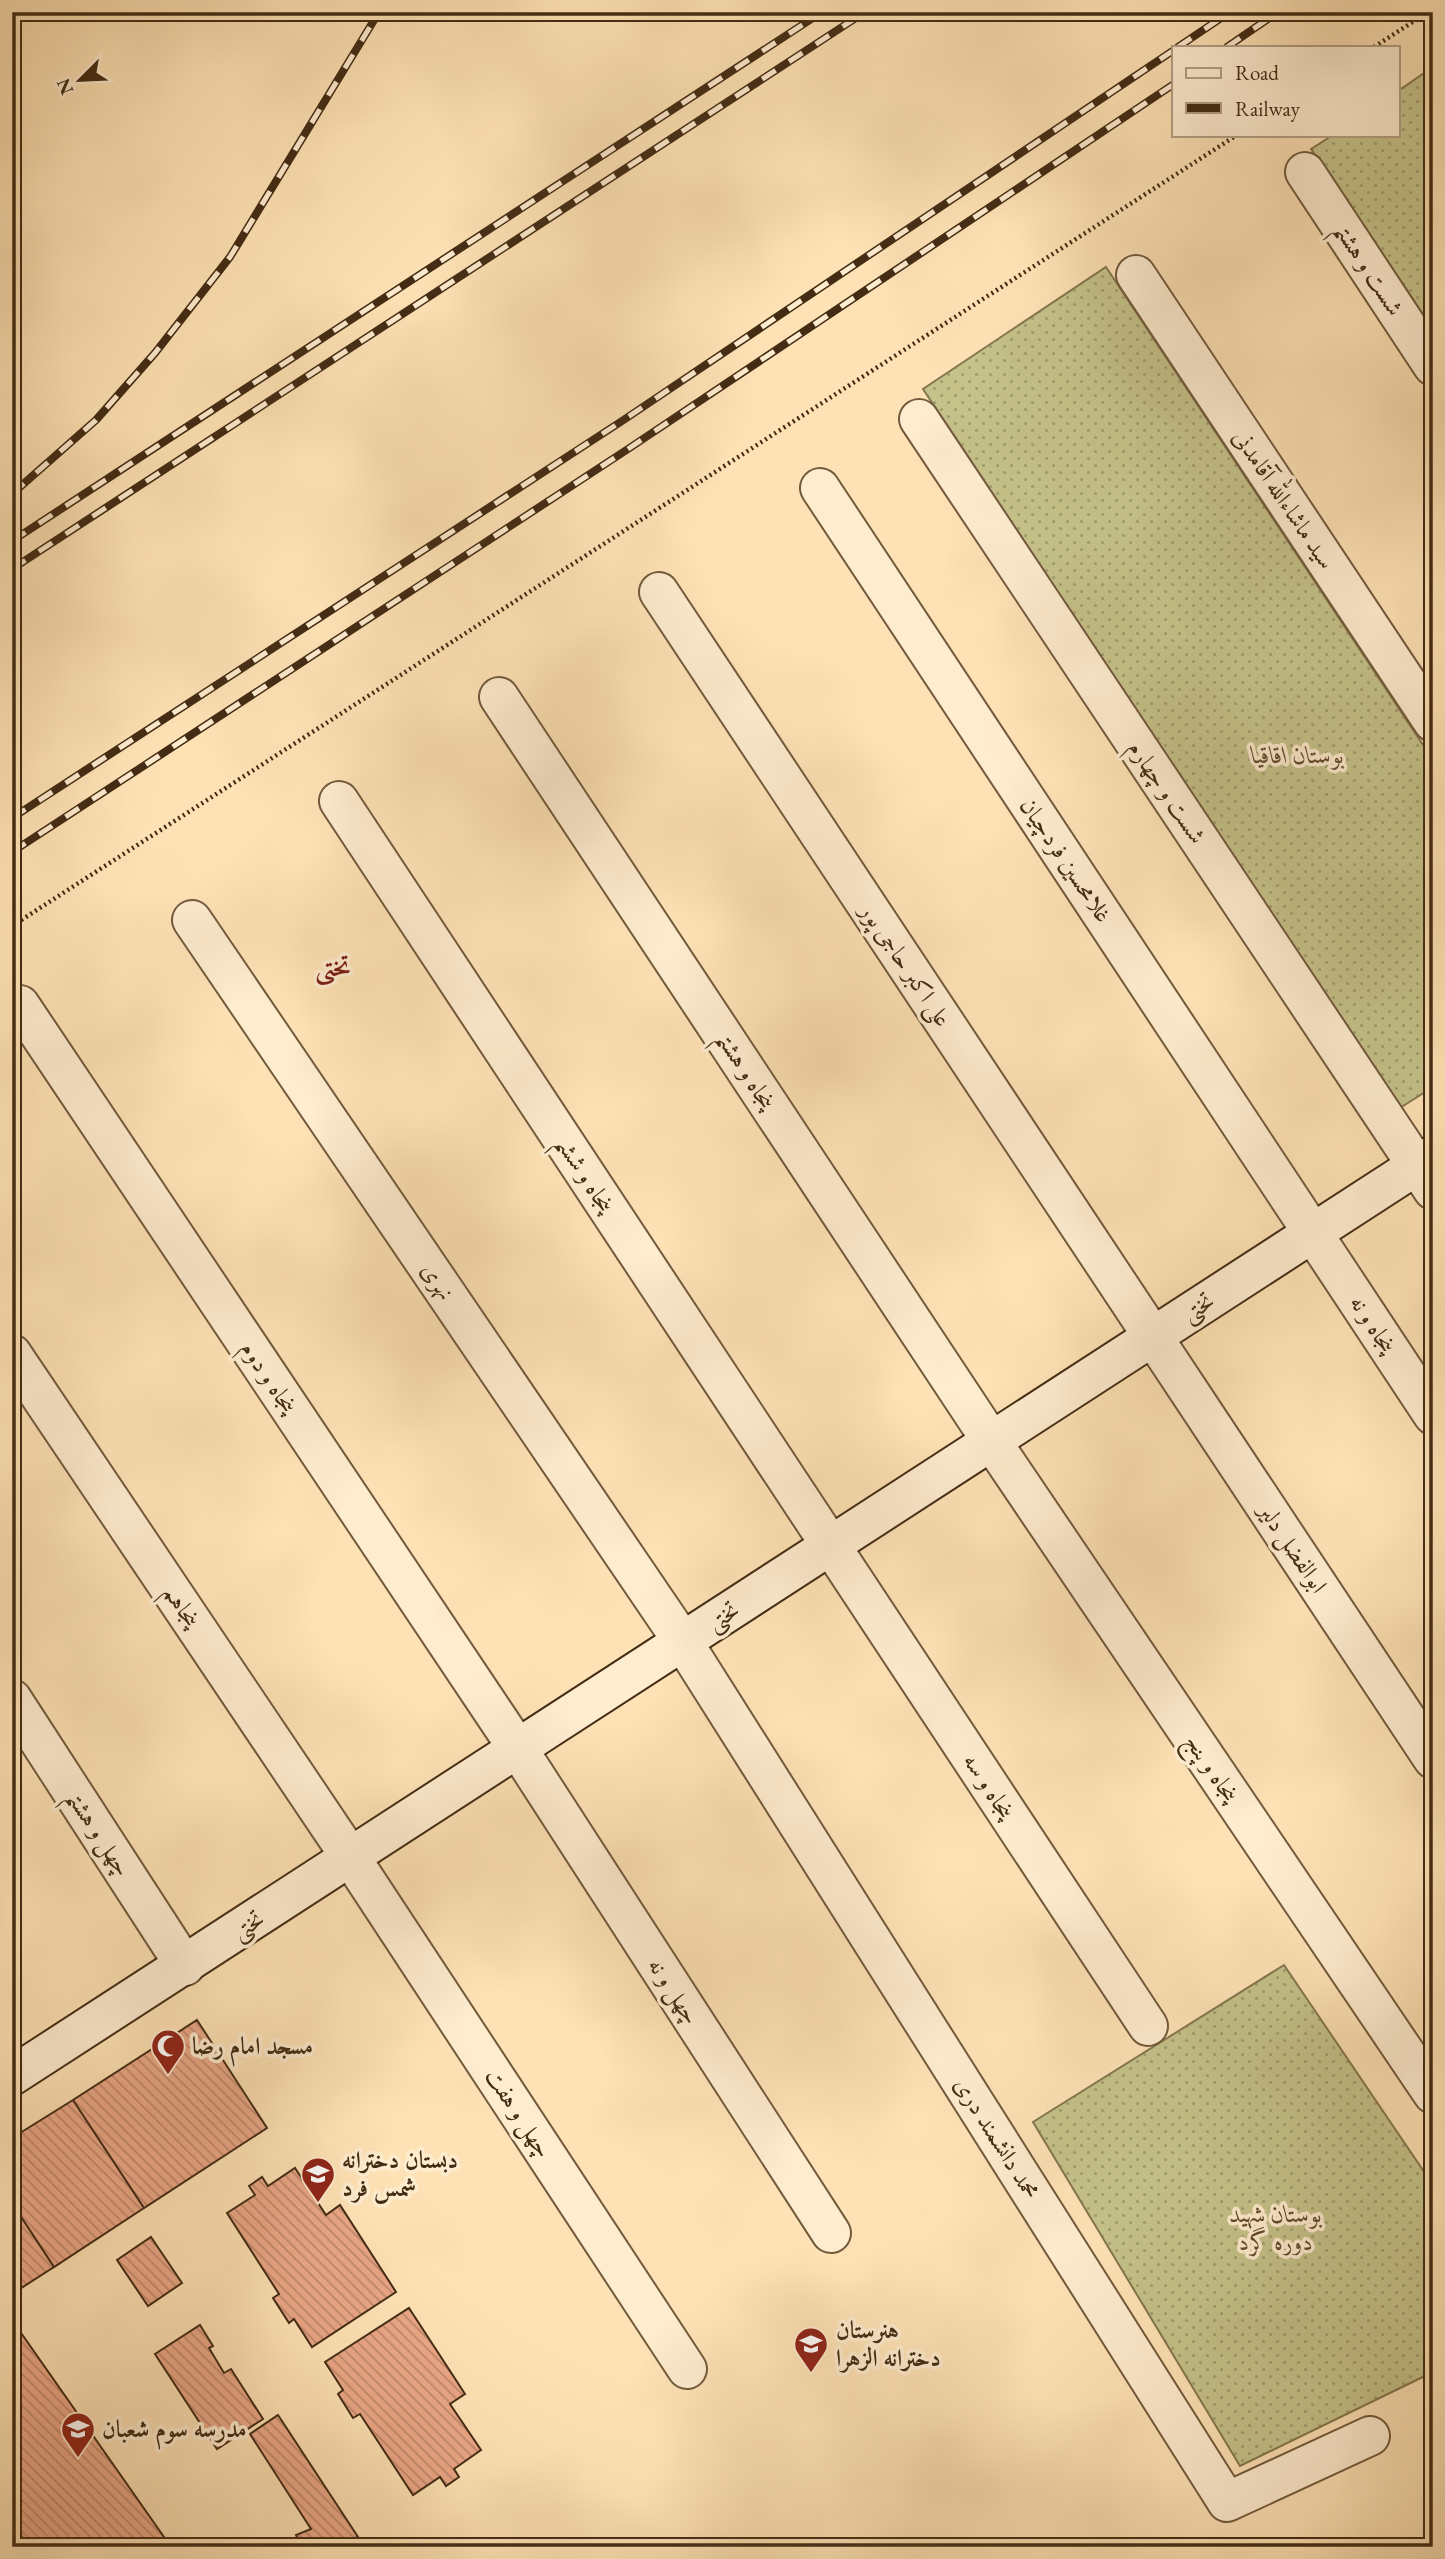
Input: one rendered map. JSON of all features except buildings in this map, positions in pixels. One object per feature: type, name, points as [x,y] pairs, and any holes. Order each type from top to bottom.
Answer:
[{"type":"street","name":"شست و هشتم","points":[[1305,172],[1433,366]]},
{"type":"street","name":"سید ماشاءالله آقامدنی","points":[[1136,275],[1433,722]]},
{"type":"street","name":"شست و چهارم","points":[[919,419],[1427,1170]]},
{"type":"street","name":"غلامحسین فردچیان","points":[[820,488],[1313,1233]]},
{"type":"street","name":"علی اکبر حاجی پور","points":[[659,592],[1153,1337]]},
{"type":"street","name":"پنجاه و هشتم","points":[[499,697],[992,1442]]},
{"type":"street","name":"پنجاه و ششم","points":[[339,801],[831,1546]]},
{"type":"street","name":"نهری","points":[[192,920],[683,1642]]},
{"type":"street","name":"پنجاه و دوم","points":[[20,1005],[518,1749]]},
{"type":"street","name":"تختی","points":[[16,2067],[185,1966],[1313,1233],[1427,1170]]},
{"type":"street","name":"پنجاه و نه","points":[[1313,1233],[1433,1415]]},
{"type":"street","name":"ابوالفضل دلیر","points":[[1153,1337],[1433,1759]]},
{"type":"street","name":"پنجاهم","points":[[12,1354],[351,1858]]},
{"type":"street","name":"پنجاه و پنج","points":[[992,1442],[1433,2094]]},
{"type":"street","name":"پنجاه و سه","points":[[831,1546],[1148,2026]]},
{"type":"street","name":"محمد دانشمند دری","points":[[683,1642],[1227,2502],[1370,2436]]},
{"type":"street","name":"چهل و هشتم","points":[[12,1699],[185,1966]]},
{"type":"street","name":"چهل و نه","points":[[518,1749],[831,2233]]},
{"type":"street","name":"چهل و هفت","points":[[351,1858],[687,2369]]},
{"type":"path","points":[[1376,46],[1428,12]]},
{"type":"path","points":[[12,926],[1235,136]]},
{"type":"green space","points":[[1433,67],[1433,331],[1311,149],[1331,136],[1400,136],[1400,90]]},
{"type":"green space","name":"بوستان اقاقیا","points":[[1106,267],[1433,760],[1433,1087],[1400,1108],[923,389]]},
{"type":"green space","name":"بوستان شهید دوره گرد","points":[[1284,1965],[1433,2185],[1433,2372],[1240,2466],[1033,2122]]},
{"type":"railway","points":[[12,494],[96,420],[155,353],[230,257],[379,12]]},
{"type":"railway","points":[[12,541],[822,12]]},
{"type":"railway","points":[[12,569],[865,12]]},
{"type":"railway","points":[[1179,46],[1230,12]]},
{"type":"railway","points":[[1228,46],[1278,12]]},
{"type":"railway","points":[[12,818],[622,421],[1172,51]]},
{"type":"railway","points":[[12,852],[628,449],[1172,85]]},
{"type":"place","name":"مسجد امام رضا","points":[[168,2076]]},
{"type":"place","name":"دبستان دخترانه شمس فرد","points":[[318,2204]]},
{"type":"place","name":"هنرستان دخترانه الزهرا","points":[[811,2374]]},
{"type":"place","name":"مدرسه سوم شعبان","points":[[78,2459]]},
{"type":"district","name":"تختی","points":[[333,967]]}]
